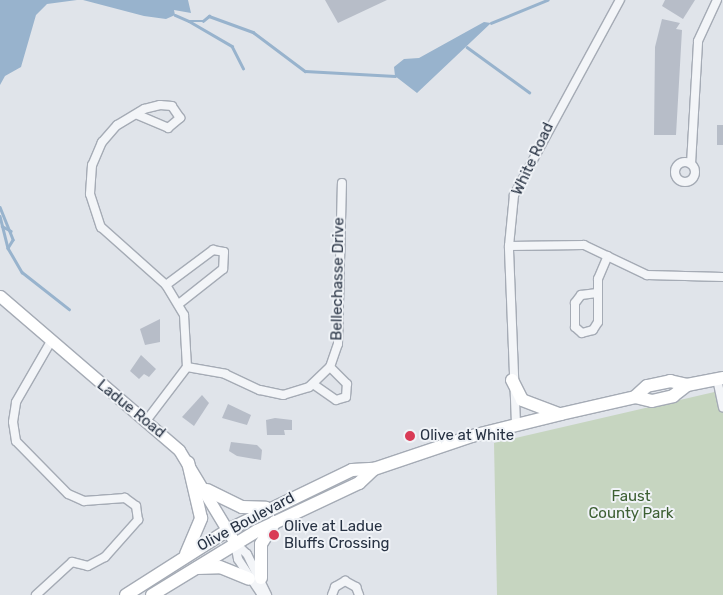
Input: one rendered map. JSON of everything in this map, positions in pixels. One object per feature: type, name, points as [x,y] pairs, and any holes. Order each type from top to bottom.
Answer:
[{"type":"main road","name":"Ladue Road","points":[[0,296],[50,343],[146,421],[188,462],[207,490],[235,543]]},
{"type":"main road","name":"Olive Boulevard","points":[[126,595],[185,555],[228,530],[269,508],[352,470],[374,469],[516,424],[558,414],[636,397],[652,401],[673,396],[687,385],[720,378]]},
{"type":"main road","points":[[512,380],[522,400],[558,414]]},
{"type":"main road","points":[[185,555],[201,518],[188,462]]},
{"type":"main road","name":"Olive Boulevard","points":[[152,595],[235,543],[275,521],[359,483],[374,469]]},
{"type":"main road","points":[[207,490],[242,507],[269,508]]},
{"type":"main road","points":[[192,569],[220,567],[255,578],[261,544],[275,521]]},
{"type":"street","name":"White Road","points":[[516,424],[512,380],[511,212],[521,178],[620,0]]},
{"type":"street","points":[[691,164],[698,40],[717,0]]},
{"type":"street","points":[[138,115],[168,128],[180,118],[178,111],[166,105],[152,106],[118,125],[102,142],[92,165],[92,206],[109,236],[166,285],[180,303],[187,329],[187,367],[146,421]]},
{"type":"street","name":"Bellechasse Drive","points":[[187,367],[225,374],[271,393],[296,392],[313,384],[330,367],[338,344],[342,183]]},
{"type":"street","points":[[510,246],[584,245],[647,275],[723,277]]},
{"type":"street","points":[[166,285],[212,250],[224,252],[223,269],[180,303]]},
{"type":"street","points":[[597,293],[580,295],[575,302],[575,327],[582,333],[596,326],[597,293],[608,256]]},
{"type":"street","points":[[36,595],[72,562],[88,566],[105,557],[138,520],[136,506],[125,498],[84,501],[68,494],[16,441],[13,422],[16,402],[50,343]]},
{"type":"street","points":[[313,384],[336,400],[346,397],[347,384],[330,367]]},
{"type":"street","points":[[720,378],[723,407]]},
{"type":"street","points":[[235,543],[247,554],[262,595]]},
{"type":"street","points":[[255,578],[267,595]]},
{"type":"street","points":[[332,595],[338,584],[345,581],[356,587],[358,595]]},
{"type":"green space","name":"Faust County Park","points":[[723,390],[723,595],[497,595],[494,443]]},
{"type":"water","points":[[0,0],[77,0],[47,4],[36,15],[21,67],[5,76],[0,85]]},
{"type":"water","points":[[83,0],[188,0],[191,13],[174,10],[175,15],[166,19],[144,16]]},
{"type":"water","points":[[484,22],[491,23],[417,93],[395,76],[394,67],[404,59],[419,58]]},
{"type":"building","points":[[325,0],[387,0],[338,23]]},
{"type":"building","points":[[665,0],[695,0],[683,19],[662,6]]},
{"type":"building","points":[[662,19],[680,23],[676,29],[682,30],[676,135],[654,135],[655,47]]},
{"type":"building","points":[[717,125],[723,125],[723,145],[717,145]]},
{"type":"building","points":[[160,319],[160,342],[145,345],[140,329]]},
{"type":"building","points":[[141,355],[156,369],[149,377],[144,374],[139,379],[130,371]]},
{"type":"building","points":[[202,395],[209,403],[194,426],[182,417]]},
{"type":"building","points":[[228,404],[251,415],[247,425],[222,418]]},
{"type":"building","points":[[275,418],[292,420],[292,430],[284,430],[285,435],[267,435],[266,420]]},
{"type":"building","points":[[231,442],[257,445],[262,450],[261,460],[237,456],[229,451]]},
{"type":"waterway","points":[[491,23],[547,0]]},
{"type":"waterway","points":[[175,15],[189,21],[203,21],[209,16],[253,32],[305,71],[395,76]]},
{"type":"waterway","points":[[189,21],[232,46],[243,68]]},
{"type":"waterway","points":[[467,47],[529,92]]},
{"type":"waterway","points":[[0,207],[13,240],[8,248],[22,272],[69,309]]},
{"type":"waterway","points":[[0,216],[8,248]]},
{"type":"waterway","points":[[2,226],[11,231]]},
{"type":"place","name":"Olive at White","points":[[410,436]]},
{"type":"place","name":"Olive at Ladue Bluffs Crossing","points":[[274,535]]}]
